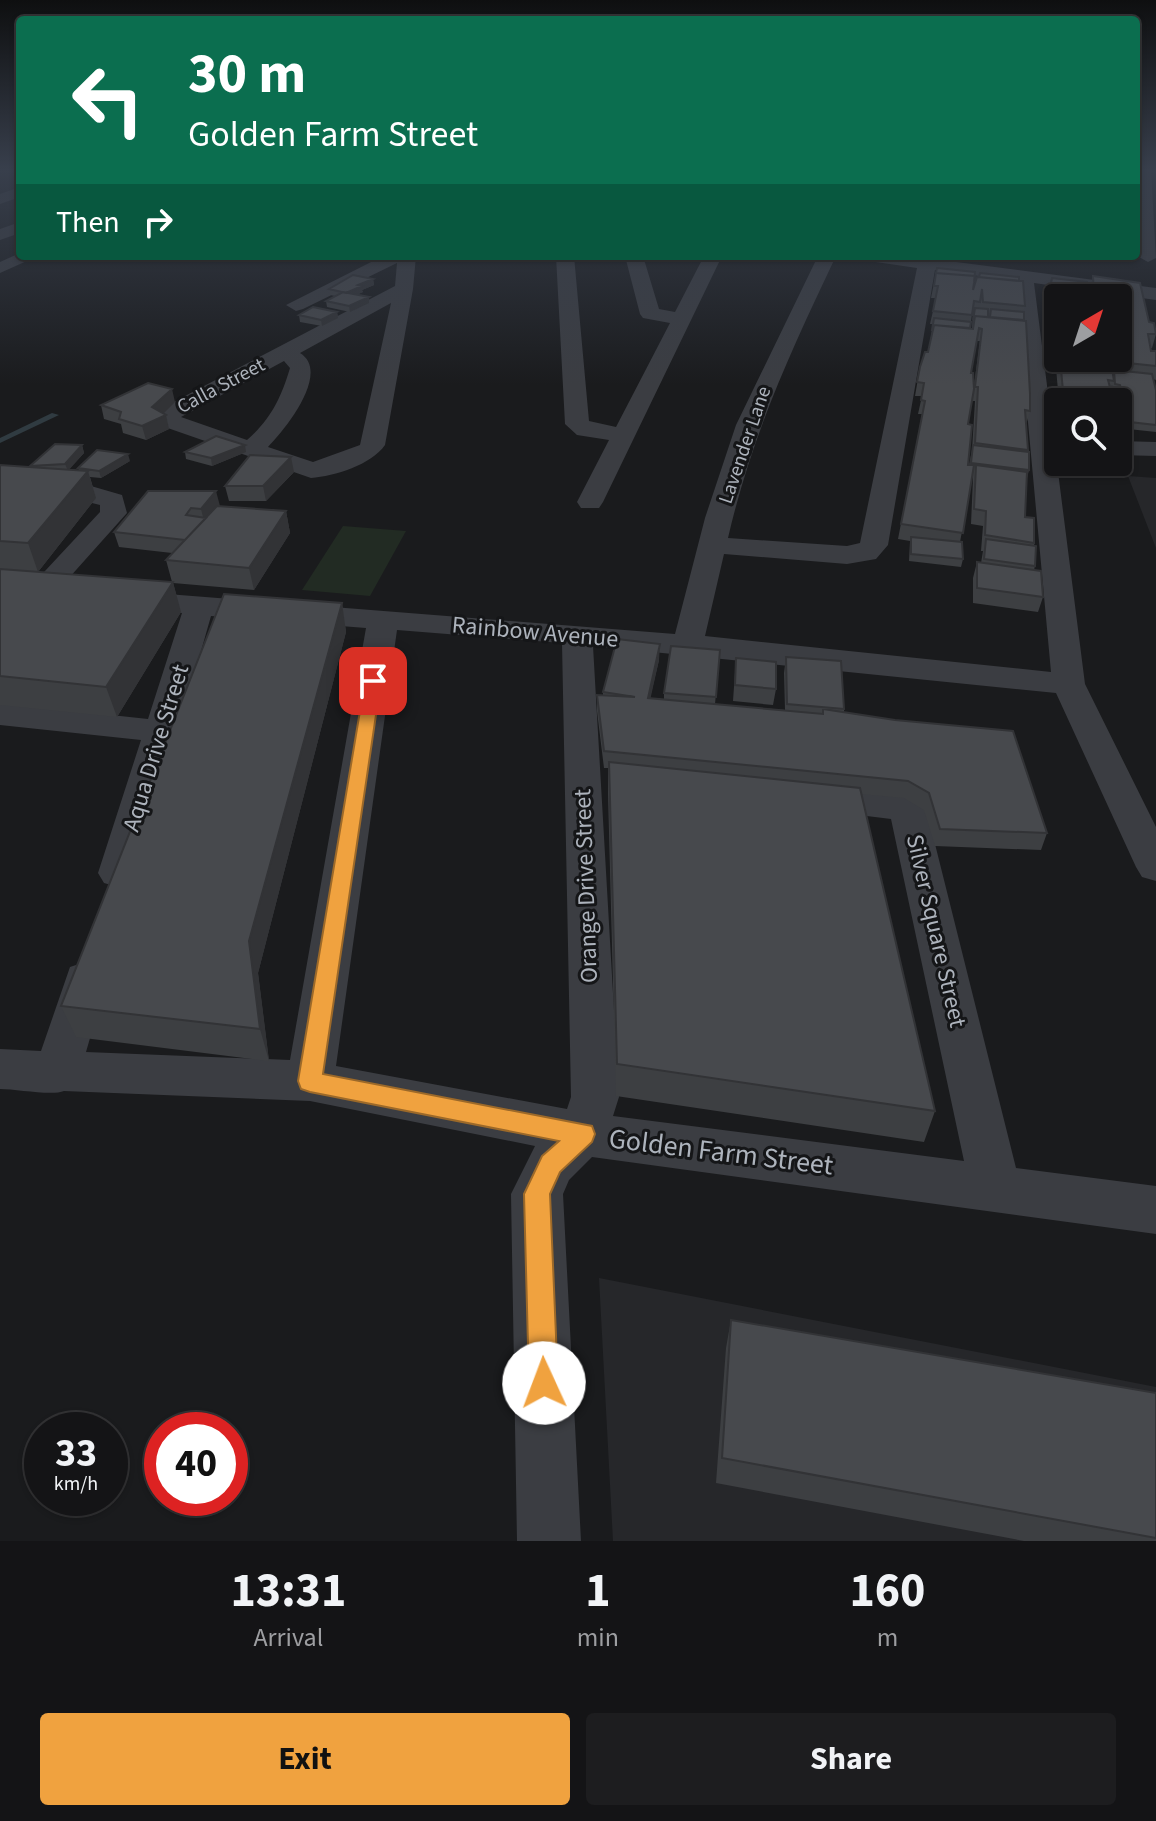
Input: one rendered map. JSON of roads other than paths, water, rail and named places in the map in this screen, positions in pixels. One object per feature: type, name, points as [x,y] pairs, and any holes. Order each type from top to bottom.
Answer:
[{"type":"street","points":[[0,268],[19,260]]},
{"type":"street","points":[[296,305],[389,260]]},
{"type":"street","name":"Calla Street","points":[[404,289],[166,418],[169,422],[311,470],[325,469],[369,450],[373,445],[404,289],[407,260]]},
{"type":"street","points":[[565,260],[577,424],[585,430],[623,435]]},
{"type":"street","points":[[635,260],[650,314],[684,319]]},
{"type":"street","points":[[590,502],[711,260]]},
{"type":"street","name":"Lavender Lane","points":[[688,644],[712,545],[759,395],[825,260]]},
{"type":"street","points":[[898,260],[1024,277],[1155,300]]},
{"type":"street","points":[[712,545],[847,555],[866,553],[874,545],[927,264]]},
{"type":"street","points":[[1024,277],[1044,407]]},
{"type":"street","points":[[250,450],[278,426],[287,412],[301,368],[300,362],[284,352]]},
{"type":"street","points":[[1132,448],[1156,449]]},
{"type":"street","points":[[1052,476],[1069,684],[1156,867]]},
{"type":"street","points":[[0,487],[91,494],[113,501],[114,513],[27,591],[73,595]]},
{"type":"street","name":"Rainbow Avenue","points":[[104,598],[688,644],[1069,684]]},
{"type":"street","name":"Aqua Drive Street","points":[[57,1074],[199,606]]},
{"type":"street","points":[[310,1081],[383,619]]},
{"type":"street","name":"Orange Drive Street","points":[[577,636],[597,777],[595,1097],[583,1134]]},
{"type":"street","points":[[0,714],[160,731]]},
{"type":"street","name":"Silver Square Street","points":[[783,795],[907,808],[995,1187]]},
{"type":"street","name":"Golden Farm Street","points":[[0,1069],[57,1074],[310,1081],[583,1134],[1156,1210]]},
{"type":"street","points":[[549,1541],[537,1194],[551,1164],[583,1134]]},
{"type":"waterway","points":[[0,441],[55,415]]}]
